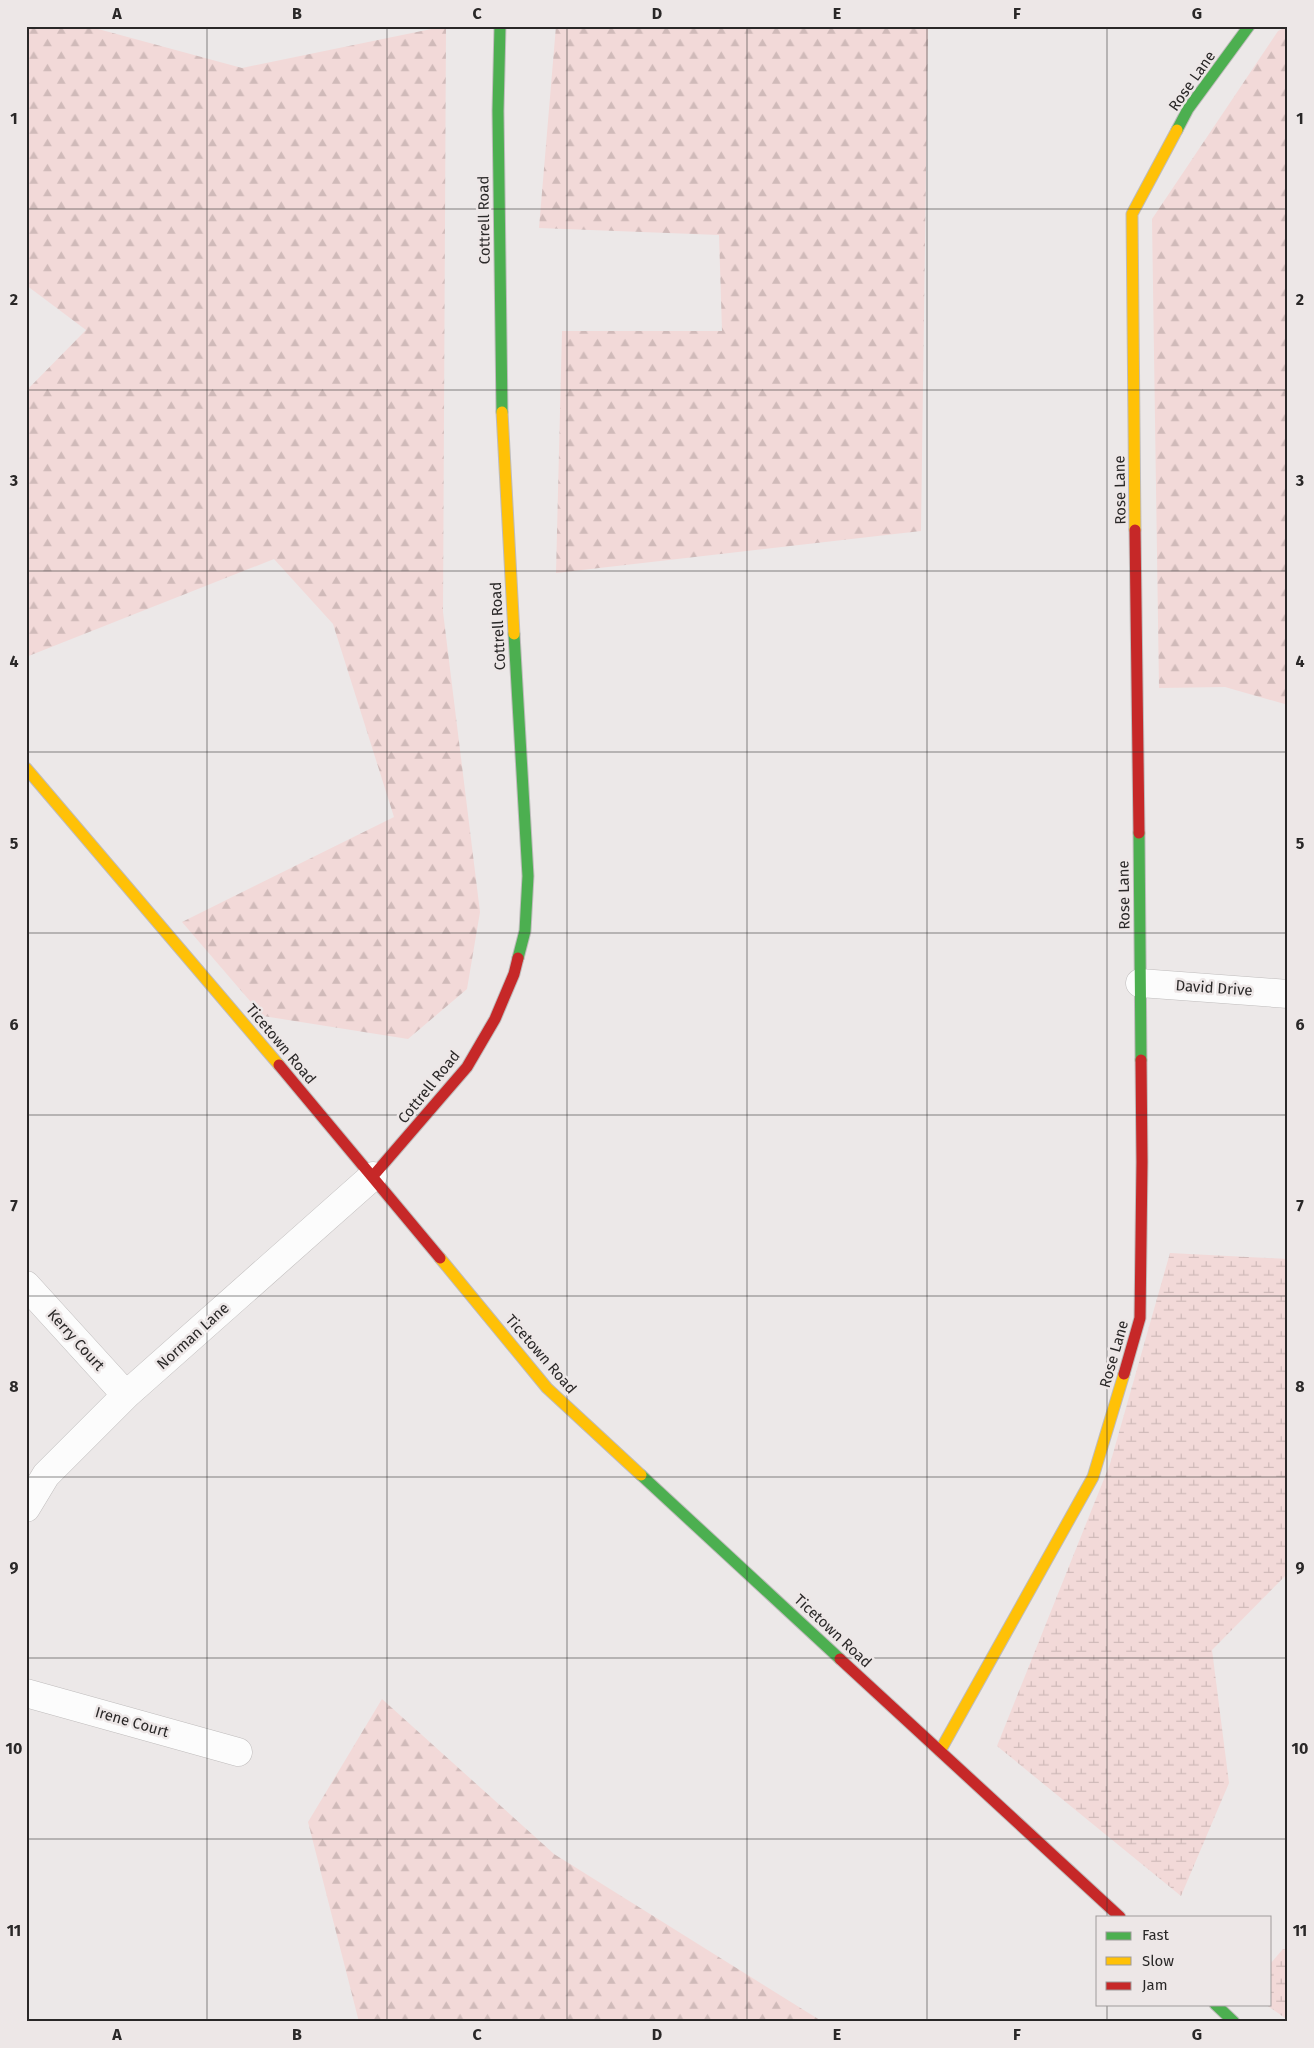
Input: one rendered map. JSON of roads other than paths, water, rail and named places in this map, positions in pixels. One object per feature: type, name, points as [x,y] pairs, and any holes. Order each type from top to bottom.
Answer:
[{"type":"street","name":"Cottrell Road","points":[[373,1176],[467,1067],[495,1019],[514,974],[525,931],[528,876],[502,433],[498,111],[500,26]]},
{"type":"street","name":"Rose Lane","points":[[940,1751],[1093,1477],[1140,1318],[1142,1162],[1132,214],[1188,109],[1249,26]]},
{"type":"street","name":"Ticetown Road","points":[[26,768],[373,1176],[547,1388],[1119,1916]]},
{"type":"street","name":"David Drive","points":[[1140,983],[1288,994]]},
{"type":"street","name":"Norman Lane","points":[[26,1508],[46,1475],[126,1395],[373,1176]]},
{"type":"street","name":"Kerry Court","points":[[26,1285],[126,1395]]},
{"type":"street","name":"Irene Court","points":[[26,1693],[238,1752]]},
{"type":"street","points":[[1217,2006],[1234,2022]]}]
